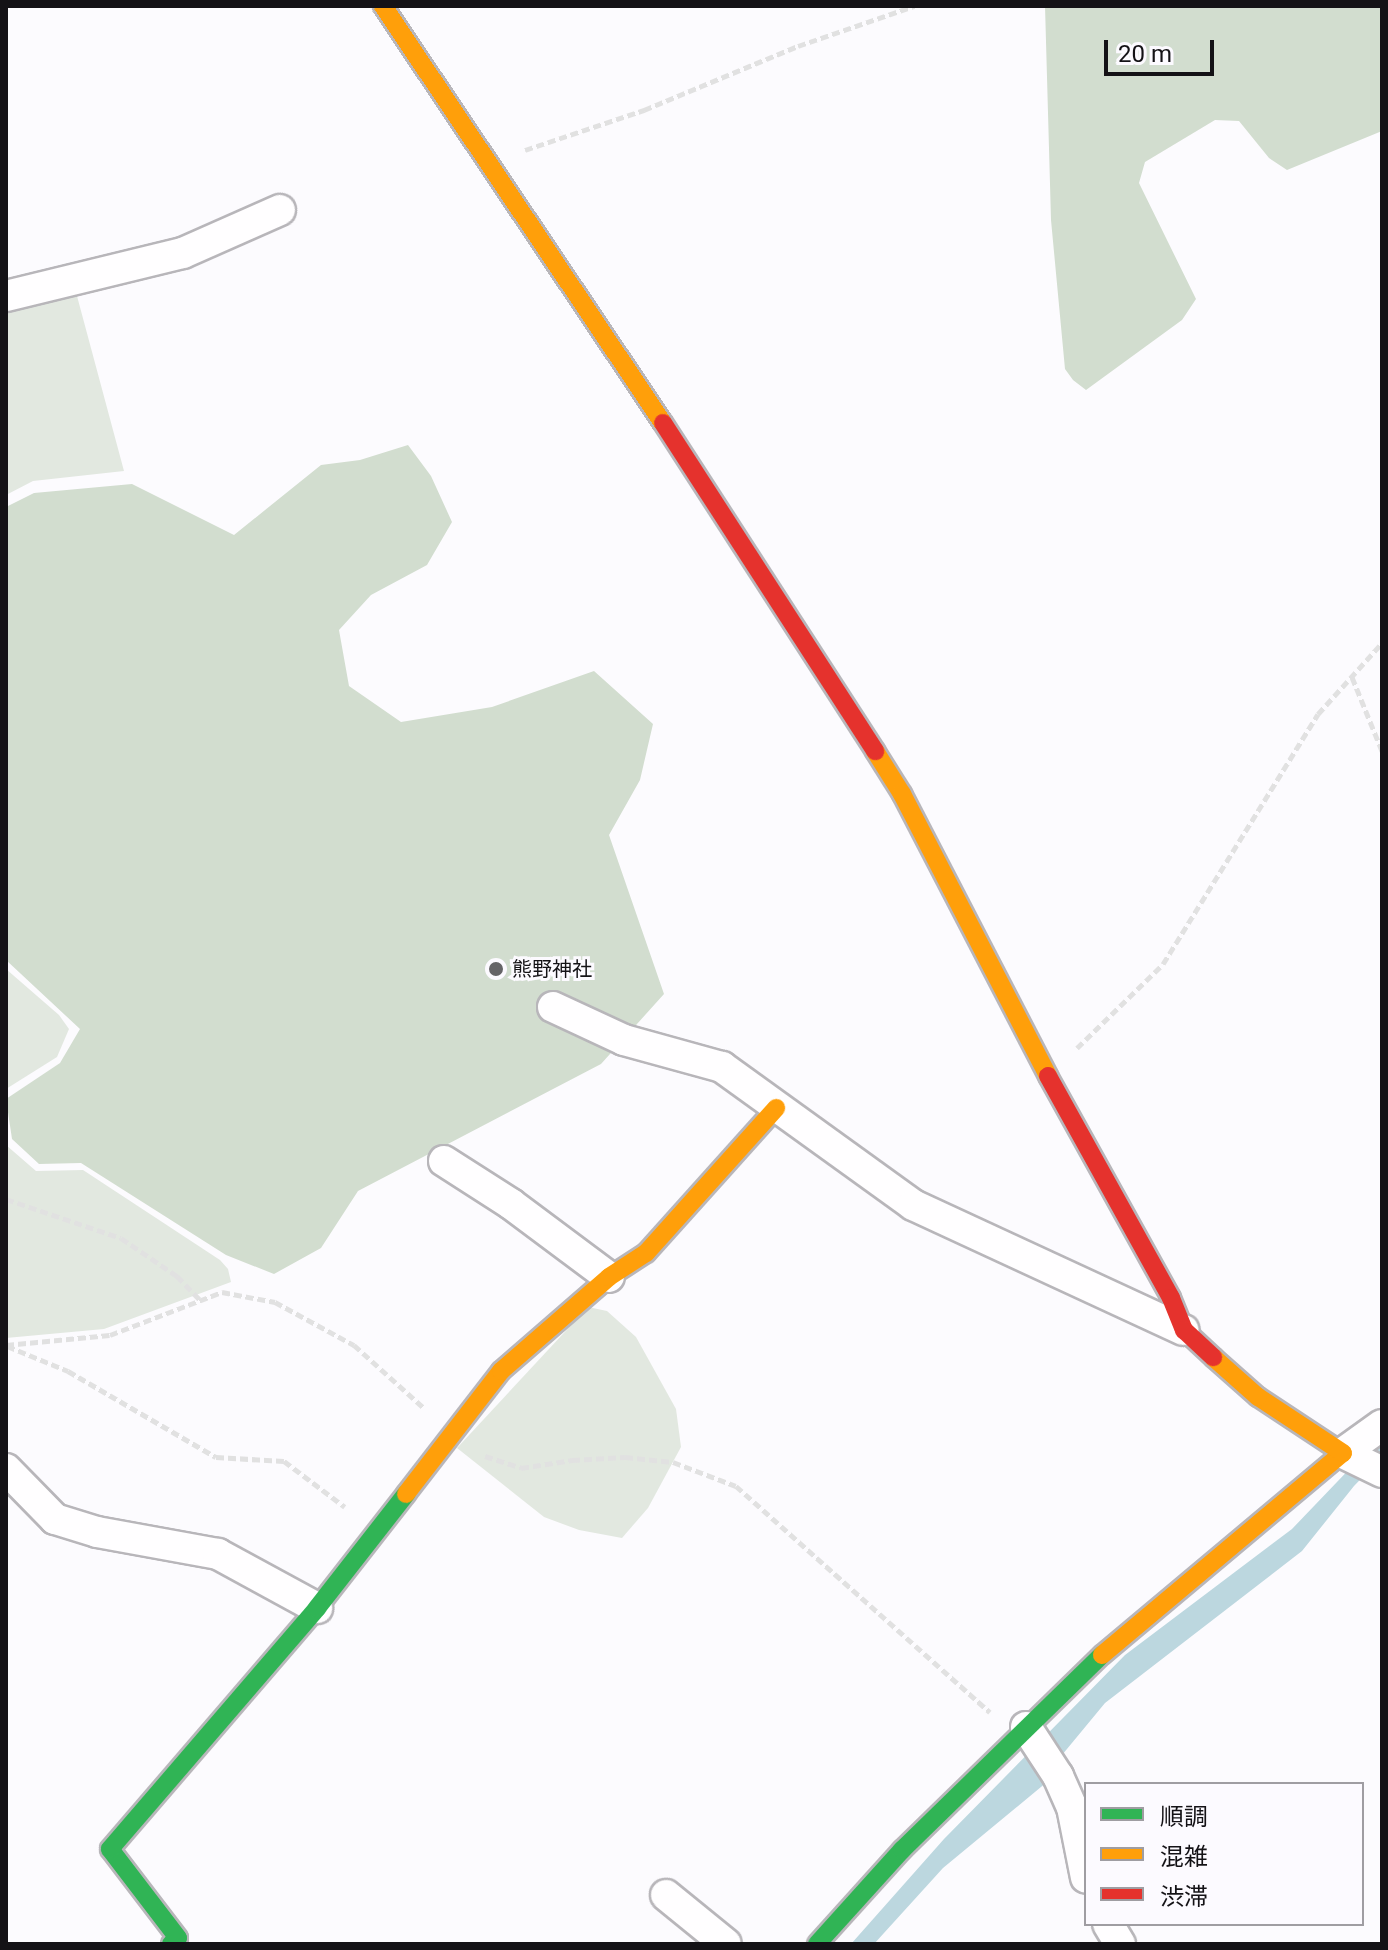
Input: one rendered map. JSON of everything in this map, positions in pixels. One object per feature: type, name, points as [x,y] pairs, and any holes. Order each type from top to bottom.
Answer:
[{"type":"street","points":[[383,6],[491,162],[730,524],[902,794],[1049,1078],[1171,1298],[1184,1330]]},
{"type":"street","points":[[6,296],[183,253],[280,210]]},
{"type":"street","points":[[553,1007],[624,1040],[722,1067],[913,1205],[1184,1330],[1258,1397],[1343,1453],[1379,1470]]},
{"type":"street","points":[[171,1944],[178,1938],[110,1849],[317,1608],[501,1371],[609,1277],[646,1253],[776,1108]]},
{"type":"street","points":[[444,1161],[511,1204],[609,1277]]},
{"type":"street","points":[[817,1944],[902,1850],[1097,1660],[1343,1453],[1382,1425]]},
{"type":"street","points":[[6,1469],[55,1519],[97,1532],[218,1554],[317,1608]]},
{"type":"street","points":[[1021,1732],[1058,1776],[1072,1807],[1084,1868]]},
{"type":"street","points":[[666,1895],[726,1944]]},
{"type":"street","points":[[1109,1926],[1120,1944]]},
{"type":"path","points":[[491,162],[644,110],[798,46],[914,6]]},
{"type":"path","points":[[1049,1078],[1163,964],[1318,714],[1382,643]]},
{"type":"path","points":[[1352,677],[1382,751]]},
{"type":"path","points":[[6,1199],[121,1238],[177,1276],[200,1300]]},
{"type":"path","points":[[6,1345],[110,1335],[222,1292],[275,1302],[354,1345],[451,1433],[486,1456],[521,1468],[572,1460],[625,1457],[673,1462],[736,1486],[1021,1732]]},
{"type":"path","points":[[6,1345],[68,1371],[216,1457],[284,1461],[351,1512]]},
{"type":"shaded area","points":[[77,296],[124,471],[33,481],[6,495],[6,311]]},
{"type":"shaded area","points":[[6,969],[59,1015],[69,1029],[57,1057],[6,1089]]},
{"type":"shaded area","points":[[6,1145],[36,1171],[83,1170],[220,1260],[228,1269],[231,1282],[104,1329],[6,1338]]},
{"type":"shaded area","points":[[588,1307],[607,1311],[636,1337],[676,1409],[681,1447],[648,1508],[622,1538],[579,1530],[544,1517],[457,1448]]},
{"type":"green space","points":[[1045,6],[1382,6],[1382,131],[1287,170],[1269,158],[1239,121],[1215,120],[1145,162],[1139,183],[1196,299],[1182,320],[1086,390],[1065,369],[1051,220]]},
{"type":"green space","points":[[408,445],[431,476],[452,522],[427,565],[371,595],[339,630],[349,686],[401,722],[492,707],[594,671],[653,724],[640,780],[609,835],[664,994],[601,1064],[358,1191],[321,1248],[274,1274],[226,1255],[81,1163],[39,1164],[12,1139],[6,1099],[60,1063],[80,1029],[6,960],[6,507],[34,493],[132,484],[234,535],[321,465],[360,460]]},
{"type":"water","points":[[1382,1435],[1382,1457],[1354,1486],[1302,1551],[1105,1703],[1062,1755],[1047,1782],[943,1868],[874,1944],[851,1944],[944,1839],[1125,1655],[1292,1529]]},
{"type":"traffic: fast","points":[[171,1944],[178,1938],[110,1849],[317,1608],[406,1494]]},
{"type":"traffic: fast","points":[[817,1944],[902,1850],[1102,1655]]},
{"type":"traffic: slow","points":[[383,6],[663,423]]},
{"type":"traffic: slow","points":[[875,751],[902,794],[1048,1076]]},
{"type":"traffic: slow","points":[[406,1494],[501,1371],[609,1277],[646,1253],[776,1108]]},
{"type":"traffic: slow","points":[[1102,1655],[1343,1453],[1258,1397],[1213,1357]]},
{"type":"traffic: jam","points":[[663,423],[875,751]]},
{"type":"traffic: jam","points":[[1048,1076],[1171,1298],[1184,1330],[1213,1357]]},
{"type":"place","name":"熊野神社","points":[[496,969]]}]
